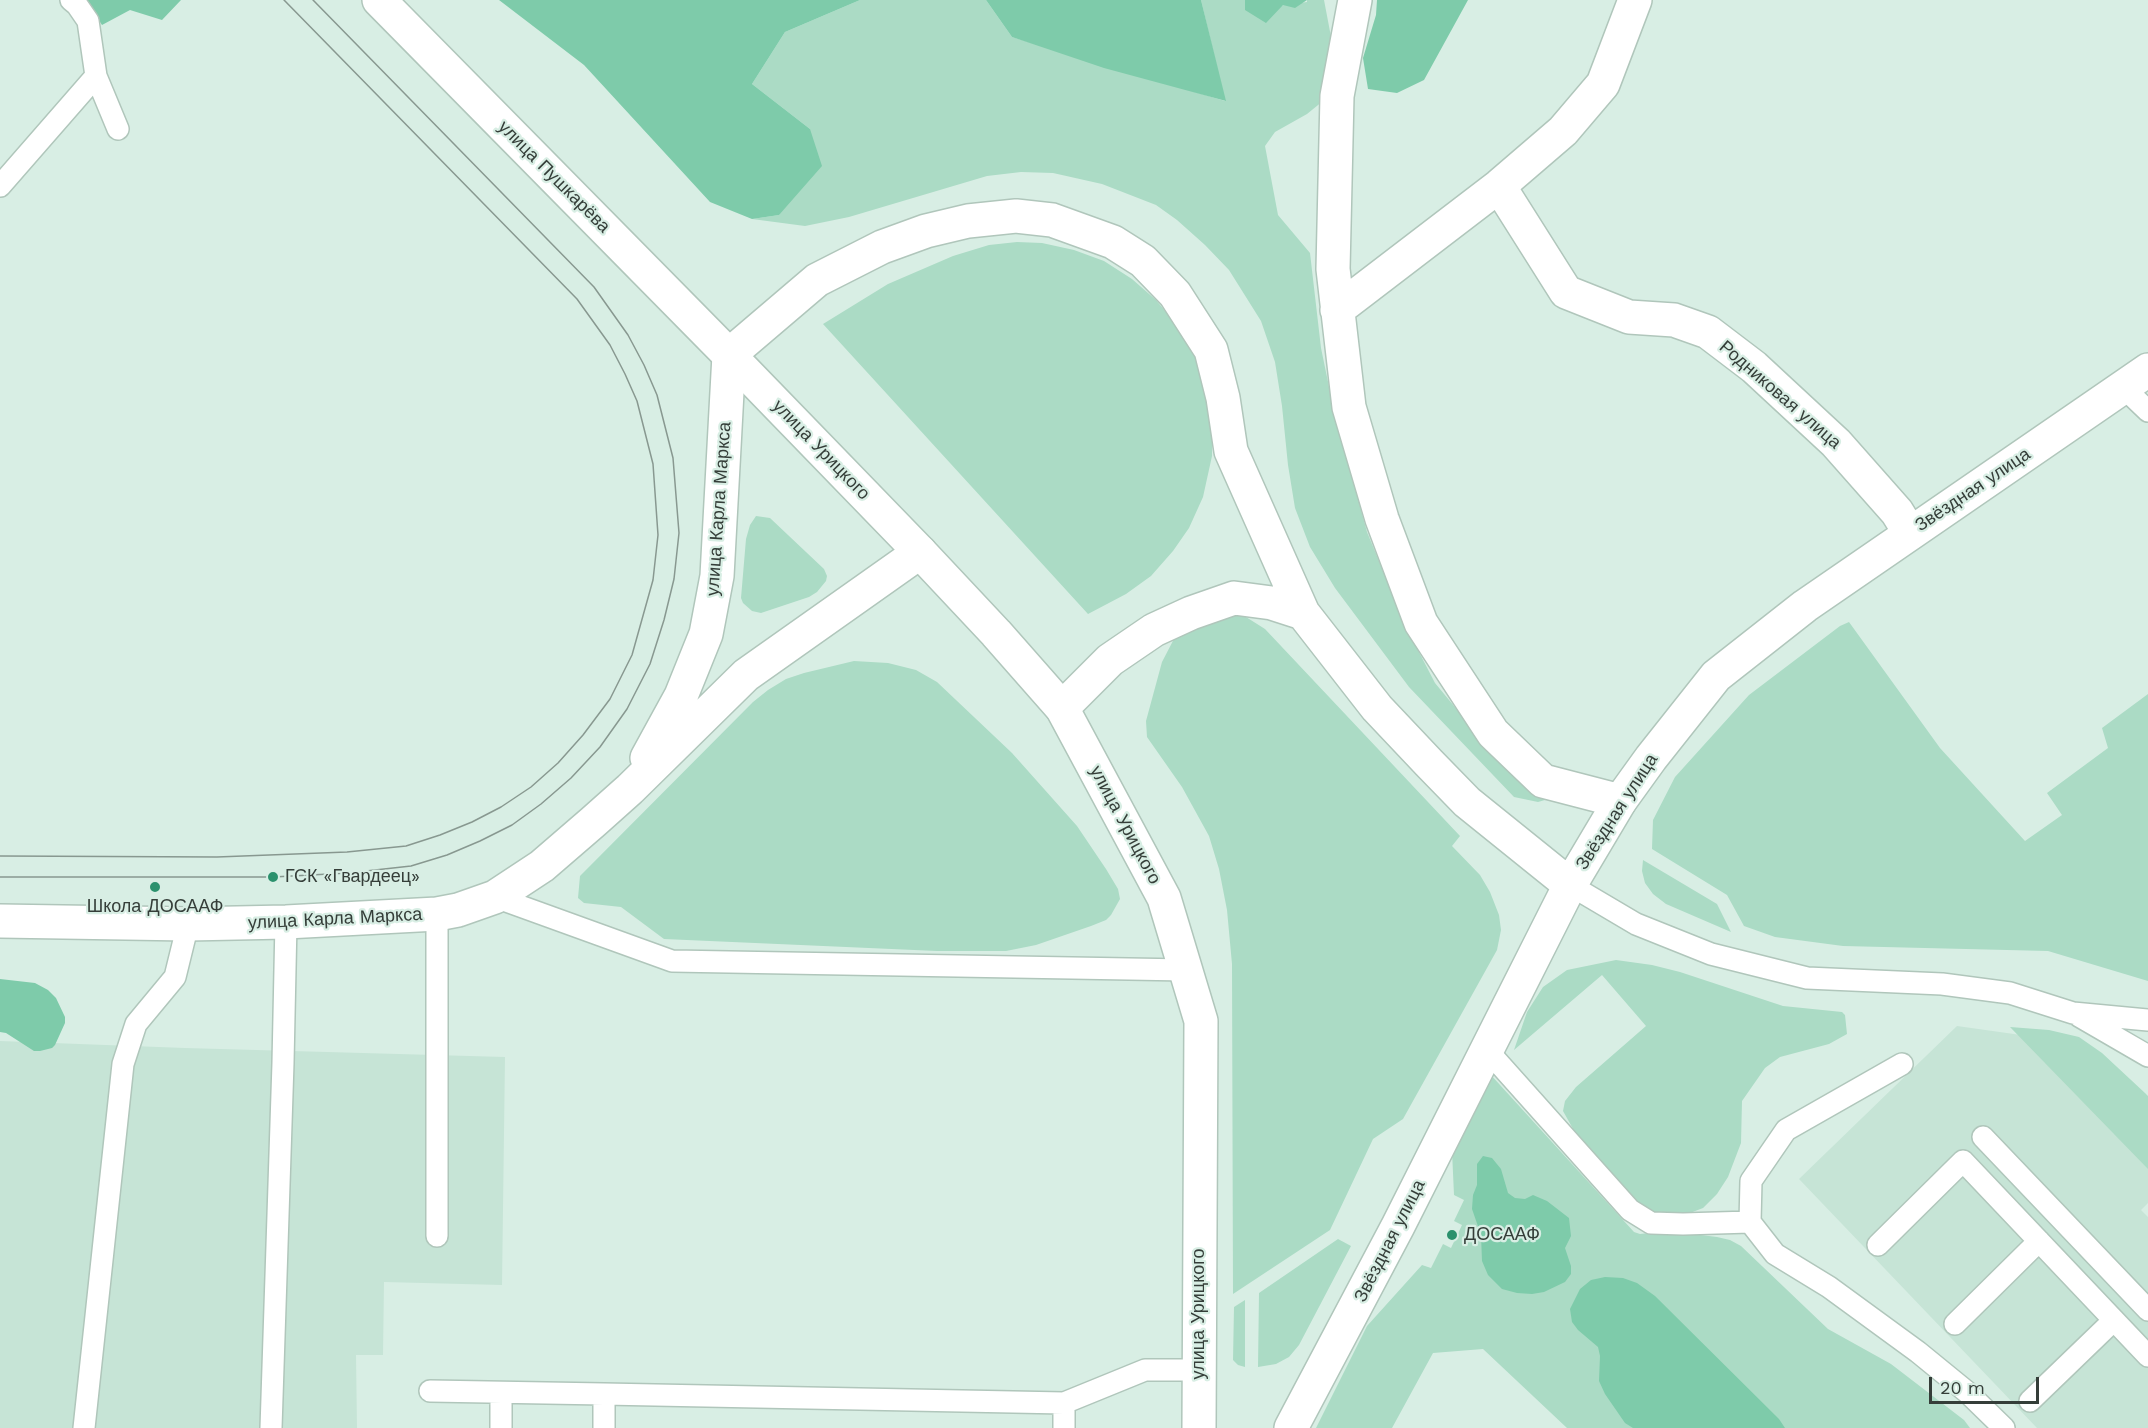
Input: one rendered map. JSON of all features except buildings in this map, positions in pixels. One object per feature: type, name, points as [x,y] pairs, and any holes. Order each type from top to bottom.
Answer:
[{"type":"street","name":"улица Пушкарёва","points":[[379,0],[729,354]]},
{"type":"street","points":[[1355,0],[1338,96],[1333,269],[1349,407],[1382,519],[1421,622],[1493,733],[1543,781],[1620,801]]},
{"type":"street","points":[[1337,310],[1499,186],[1563,131],[1604,84],[1635,0]]},
{"type":"street","name":"Родниковая улица","points":[[1499,186],[1566,291],[1629,317],[1674,320],[1708,332],[1754,367],[1836,443],[1897,513],[1910,533]]},
{"type":"street","points":[[729,354],[817,280],[882,247],[926,231],[968,221],[1016,216],[1053,220],[1113,242],[1143,261],[1175,294],[1212,350],[1231,451],[1303,613],[1377,708],[1467,802],[1570,885]]},
{"type":"street","name":"улица Урицкого","points":[[729,354],[920,552],[1062,708],[1164,897],[1201,1021],[1198,1428]]},
{"type":"street","name":"улица Карла Маркса","points":[[630,789],[681,696],[706,634],[717,576],[729,354]]},
{"type":"street","name":"Звёздная улица","points":[[1293,1427],[1398,1226],[1570,885],[1620,801],[1716,676],[1805,606],[2136,379]]},
{"type":"street","name":"улица Карла Маркса","points":[[0,921],[188,924],[286,922],[437,914],[458,910],[495,897],[542,866],[630,789],[746,675],[920,552]]},
{"type":"street","points":[[1062,708],[1110,660],[1154,630],[1191,613],[1234,598],[1272,603],[1303,613]]},
{"type":"lane","points":[[71,0],[88,21],[96,76],[118,129]]},
{"type":"lane","points":[[0,186],[96,76]]},
{"type":"lane","points":[[2136,379],[2148,411]]},
{"type":"lane","points":[[1570,885],[1636,924],[1711,954],[1807,978],[1942,984],[2010,993],[2073,1013],[2148,1056]]},
{"type":"lane","points":[[495,897],[672,961],[1186,970]]},
{"type":"lane","points":[[437,914],[437,1236]]},
{"type":"lane","points":[[271,1428],[286,922]]},
{"type":"lane","points":[[84,1428],[123,1064],[136,1024],[175,977],[188,924]]},
{"type":"lane","points":[[2073,1013],[2148,1020]]},
{"type":"lane","points":[[1487,1050],[1630,1210],[1651,1223],[1750,1222]]},
{"type":"lane","points":[[1902,1064],[1786,1130],[1751,1181],[1750,1222],[1775,1254],[1829,1287],[1918,1352],[1967,1392],[2004,1428]]},
{"type":"lane","points":[[1983,1137],[2148,1310]]},
{"type":"lane","points":[[1878,1245],[1963,1161],[2148,1356]]},
{"type":"lane","points":[[1955,1324],[2039,1241]]},
{"type":"lane","points":[[2030,1401],[2114,1320]]},
{"type":"lane","points":[[430,1391],[1064,1403],[1145,1371],[1199,1370]]},
{"type":"lane","points":[[501,1393],[501,1428]]},
{"type":"lane","points":[[604,1394],[604,1428]]},
{"type":"lane","points":[[1064,1403],[1064,1428]]},
{"type":"shaded area","points":[[860,0],[986,0],[1012,37],[1225,101],[1201,0],[1245,0],[1245,10],[1307,2],[1307,0],[1324,0],[1332,42],[1323,101],[1307,114],[1275,132],[1265,146],[1278,215],[1310,253],[1321,348],[1333,406],[1367,532],[1407,629],[1435,683],[1468,723],[1562,795],[1538,802],[1514,797],[1409,687],[1335,588],[1310,547],[1295,508],[1275,362],[1261,321],[1229,270],[1177,220],[1156,205],[1102,184],[1053,173],[1021,172],[987,176],[849,217],[805,226],[752,219],[779,215],[810,129],[752,84],[785,32]]},
{"type":"shaded area","points":[[1017,242],[1042,243],[1074,250],[1104,261],[1132,279],[1156,300],[1175,323],[1197,360],[1212,421],[1212,456],[1203,497],[1189,528],[1151,576],[1126,594],[1088,614],[823,324],[888,284],[953,256],[989,245]]},
{"type":"shaded area","points":[[756,516],[770,518],[824,569],[827,576],[826,581],[817,592],[809,597],[761,613],[752,611],[743,603],[741,598],[746,539],[750,525]]},
{"type":"shaded area","points":[[1228,612],[1246,617],[1265,629],[1460,836],[1452,846],[1480,875],[1490,892],[1499,915],[1501,930],[1497,950],[1403,1119],[1373,1139],[1330,1230],[1233,1294],[1232,964],[1227,910],[1219,869],[1209,836],[1182,787],[1147,737],[1146,721],[1162,662],[1175,637]]},
{"type":"shaded area","points":[[1849,622],[1940,748],[2025,841],[2062,815],[2047,793],[2108,748],[2102,728],[2148,694],[2148,981],[2048,951],[1843,946],[1775,937],[1744,926],[1727,895],[1652,849],[1653,820],[1675,777],[1749,695],[1840,626]]},
{"type":"shaded area","points":[[854,661],[888,663],[916,670],[937,682],[1012,753],[1077,826],[1118,889],[1120,899],[1106,920],[1036,945],[1006,951],[937,951],[664,939],[621,907],[584,903],[578,898],[580,876],[753,702],[786,679]]},
{"type":"shaded area","points":[[1643,860],[1717,904],[1731,932],[1666,904],[1653,894],[1645,883],[1642,871]]},
{"type":"shaded area","points":[[1616,960],[1680,972],[1783,1006],[1842,1012],[1845,1015],[1847,1034],[1829,1044],[1780,1057],[1765,1068],[1742,1101],[1741,1143],[1728,1177],[1717,1194],[1703,1208],[1690,1213],[1668,1215],[1650,1211],[1634,1199],[1577,1136],[1563,1111],[1565,1101],[1576,1087],[1646,1026],[1602,975],[1514,1050],[1527,1012],[1543,987],[1567,970]]},
{"type":"shaded area","points":[[1957,1026],[2028,1036],[2148,1159],[2148,1203],[2141,1210],[2148,1217],[2148,1428],[2037,1428],[1799,1179]]},
{"type":"shaded area","points":[[2010,1027],[2049,1030],[2079,1037],[2102,1053],[2148,1096],[2148,1169]]},
{"type":"shaded area","points":[[0,1041],[505,1057],[502,1285],[384,1282],[383,1355],[356,1355],[357,1428],[0,1428]]},
{"type":"shaded area","points":[[1490,1074],[1634,1232],[1640,1234],[1669,1231],[1717,1237],[1741,1246],[1828,1329],[1891,1364],[1964,1420],[1970,1428],[1567,1428],[1483,1349],[1433,1353],[1392,1428],[1316,1428],[1367,1326],[1422,1265],[1431,1268],[1443,1244],[1451,1248],[1462,1225],[1454,1221],[1464,1200],[1454,1195],[1452,1151]]},
{"type":"shaded area","points":[[1338,1239],[1351,1246],[1299,1345],[1289,1357],[1276,1364],[1258,1367],[1259,1293]]},
{"type":"shaded area","points":[[1245,1300],[1245,1367],[1233,1360],[1234,1307]]},
{"type":"green space","points":[[85,0],[181,0],[162,20],[130,10],[102,25]]},
{"type":"green space","points":[[499,0],[860,0],[785,32],[752,84],[810,129],[822,166],[779,215],[752,219],[710,202],[584,65]]},
{"type":"green space","points":[[986,0],[1201,0],[1226,101],[1104,68],[1012,37]]},
{"type":"green space","points":[[1245,0],[1307,0],[1295,8],[1283,5],[1266,23],[1245,10]]},
{"type":"green space","points":[[1377,0],[1468,0],[1424,80],[1397,93],[1368,89],[1363,58],[1376,15]]},
{"type":"green space","points":[[0,979],[35,983],[48,990],[56,998],[65,1017],[65,1023],[52,1048],[34,1051],[6,1033],[0,1032]]},
{"type":"green space","points":[[1483,1156],[1492,1158],[1501,1169],[1508,1193],[1515,1198],[1525,1199],[1533,1195],[1547,1201],[1569,1218],[1571,1236],[1565,1248],[1571,1274],[1565,1282],[1544,1292],[1517,1293],[1502,1289],[1488,1275],[1482,1261],[1481,1235],[1472,1209],[1473,1195],[1477,1185],[1477,1164]]},
{"type":"green space","points":[[1605,1277],[1623,1278],[1637,1283],[1655,1296],[1779,1419],[1785,1428],[1633,1428],[1625,1423],[1599,1381],[1598,1347],[1572,1322],[1570,1309],[1580,1289],[1591,1280]]},
{"type":"tram line","points":[[0,856],[217,857],[347,852],[406,846],[472,822],[501,807],[531,787],[558,763],[583,735],[610,699],[632,655],[653,580],[658,535],[653,464],[637,401],[610,345],[577,299],[284,0]]},
{"type":"tram line","points":[[0,877],[273,877],[348,873],[411,866],[447,855],[512,825],[571,778],[600,747],[627,709],[650,664],[674,579],[679,533],[673,458],[657,395],[644,365],[628,335],[594,287],[313,0]]},
{"type":"place","name":"ГСК «Гвардеец»","points":[[273,877]]},
{"type":"place","name":"Школа ДОСААФ","points":[[155,887]]},
{"type":"place","name":"ДОСААФ","points":[[1452,1235]]}]
